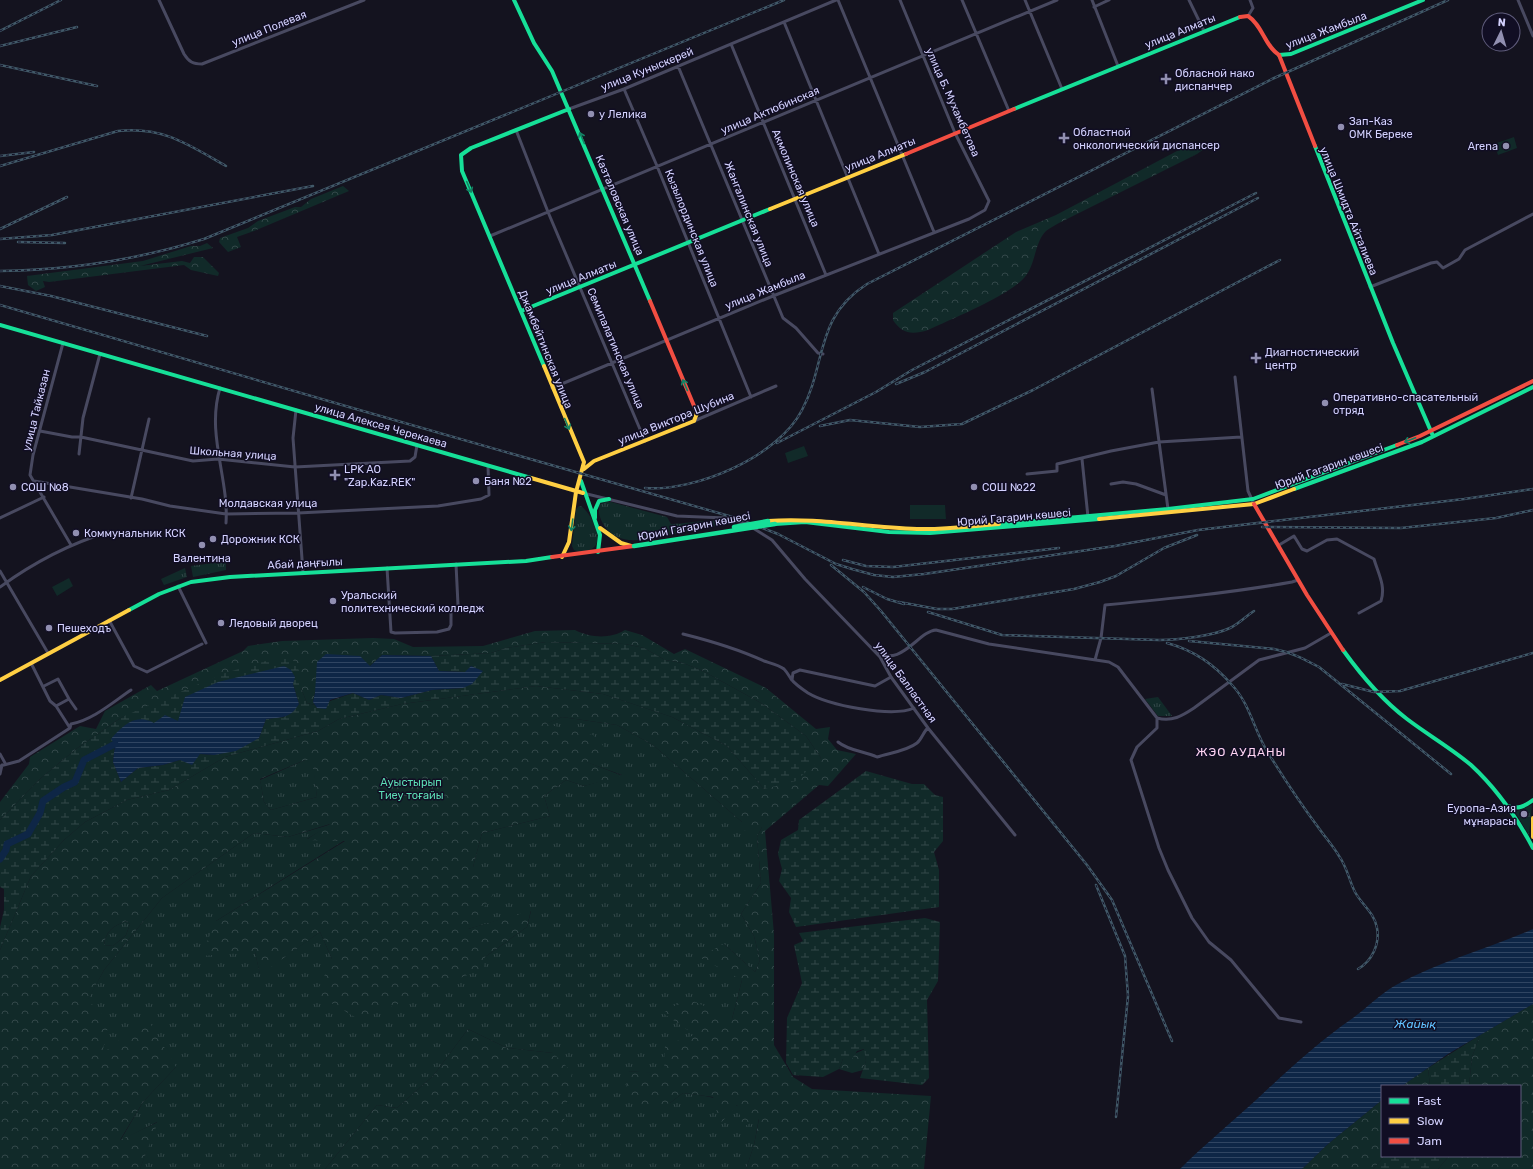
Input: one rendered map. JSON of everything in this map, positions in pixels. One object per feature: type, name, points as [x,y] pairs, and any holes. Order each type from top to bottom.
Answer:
[{"type":"main road","name":"Казталовская улица","points":[[514,0],[534,43],[552,71],[570,109],[696,410],[697,416],[694,421]]},
{"type":"main road","name":"улица Жамбыла","points":[[1279,55],[1291,54],[1423,0]]},
{"type":"main road","name":"улица Алматы","points":[[521,312],[1118,66],[1239,17],[1248,16]]},
{"type":"main road","name":"улица Шмидта Айталиева","points":[[1248,16],[1256,22],[1269,49],[1279,55],[1370,287],[1433,436]]},
{"type":"main road","name":"улица Куныскерей","points":[[464,152],[570,109]]},
{"type":"main road","name":"Джамбейтинская улица","points":[[464,152],[460,158],[460,165],[552,388],[582,455],[584,469],[576,491],[569,544],[562,557]]},
{"type":"main road","name":"улица Алексея Черекаева","points":[[0,324],[583,493]]},
{"type":"main road","name":"Юрий Гагарин көшесі","points":[[634,546],[768,521],[807,518],[917,530],[1088,518],[1254,501],[1431,431],[1533,381]]},
{"type":"main road","name":"Юрий Гагарин көшесі","points":[[634,546],[775,524],[805,522],[917,534],[1254,501],[1433,436],[1533,386]]},
{"type":"main road","name":"улица Виктора Шубина","points":[[584,469],[594,462],[694,421]]},
{"type":"main road","points":[[581,480],[583,493],[600,528],[601,542],[598,552]]},
{"type":"main road","points":[[595,519],[599,500],[608,499]]},
{"type":"main road","points":[[1254,501],[1298,580],[1331,633],[1359,670],[1390,705],[1461,758],[1488,782],[1508,806],[1533,848]]},
{"type":"main road","points":[[600,528],[621,543],[634,546]]},
{"type":"main road","name":"Абай даңғылы","points":[[0,680],[153,597],[178,586],[210,579],[562,557],[634,546]]},
{"type":"main road","points":[[1508,806],[1512,808],[1521,807],[1533,800]]},
{"type":"main road","points":[[1533,818],[1533,837]]},
{"type":"street","name":"улица Полевая","points":[[159,0],[188,60],[196,64],[202,64],[364,0]]},
{"type":"street","name":"улица Куныскерей","points":[[570,109],[624,89],[837,0]]},
{"type":"street","points":[[837,0],[934,232]]},
{"type":"street","name":"улица Б. Мухамбетова","points":[[900,0],[955,133],[989,201],[985,210]]},
{"type":"street","points":[[962,0],[1009,111]]},
{"type":"street","points":[[1025,0],[1062,89]]},
{"type":"street","name":"улица Актюбинская","points":[[490,236],[1057,0]]},
{"type":"street","points":[[1092,0],[1118,66]]},
{"type":"street","points":[[1094,7],[1109,0]]},
{"type":"street","points":[[1189,0],[1204,31]]},
{"type":"street","points":[[1248,16],[1253,8],[1250,0]]},
{"type":"street","points":[[1518,0],[1533,36]]},
{"type":"street","points":[[784,22],[879,254]]},
{"type":"street","name":"Акмолинская улица","points":[[731,44],[796,198],[826,275]]},
{"type":"street","name":"Жангалинская улица","points":[[678,66],[783,318],[796,328],[818,353],[823,354]]},
{"type":"street","name":"Кызылординская улица","points":[[624,89],[720,318],[751,397]]},
{"type":"street","name":"Семипалатинская улица","points":[[516,130],[548,212],[645,441]]},
{"type":"street","name":"улица Жамбыла","points":[[552,388],[773,296],[969,219],[985,210]]},
{"type":"street","points":[[1370,287],[1430,262],[1437,262],[1443,268],[1459,259],[1465,250],[1533,214]]},
{"type":"street","name":"улица Тайказан","points":[[34,481],[30,475],[30,469],[63,343]]},
{"type":"street","points":[[79,454],[83,418],[100,354]]},
{"type":"street","points":[[1235,377],[1248,491],[1254,501]]},
{"type":"street","name":"улица Виктора Шубина","points":[[694,421],[776,386]]},
{"type":"street","points":[[220,388],[216,413],[218,459],[226,523]]},
{"type":"street","points":[[1152,389],[1168,510]]},
{"type":"street","points":[[296,410],[293,438],[303,572]]},
{"type":"street","points":[[130,498],[149,419]]},
{"type":"street","name":"Школьная улица","points":[[40,431],[72,437],[81,437],[193,460],[218,459],[295,467],[410,461],[415,457],[417,445]]},
{"type":"street","points":[[1027,474],[1057,471],[1057,464],[1111,451],[1159,442],[1241,437]]},
{"type":"street","points":[[1082,459],[1088,518]]},
{"type":"street","name":"Молдавская улица","points":[[34,481],[170,506],[226,514],[298,513],[438,506],[481,499],[489,495],[488,466]]},
{"type":"street","points":[[34,481],[71,546]]},
{"type":"street","points":[[1111,484],[1123,482],[1136,484],[1166,495]]},
{"type":"street","name":"улица Алексея Черекаева","points":[[583,493],[677,516],[726,518],[759,530]]},
{"type":"street","points":[[0,518],[44,497]]},
{"type":"street","name":"улица Балластная","points":[[759,530],[782,550],[805,579],[880,658],[891,677],[928,728],[1015,835]]},
{"type":"street","points":[[0,587],[6,582],[71,546],[108,532]]},
{"type":"street","points":[[1279,545],[1294,536],[1302,549],[1307,551],[1327,540],[1336,539],[1374,559],[1384,589],[1383,595],[1381,601],[1359,612]]},
{"type":"street","points":[[387,568],[391,632],[437,632],[449,628],[451,625],[451,609],[456,608],[458,605],[456,564]]},
{"type":"street","points":[[0,571],[48,653]]},
{"type":"street","points":[[1095,660],[1101,638],[1105,606],[1244,590],[1298,580]]},
{"type":"street","points":[[109,620],[137,669],[147,672],[204,643],[178,586]]},
{"type":"street","points":[[868,646],[884,655],[897,653],[909,648],[929,632],[936,630],[989,644],[1109,662],[1118,667],[1157,718],[1157,728],[1137,747],[1131,760],[1153,830],[1168,870],[1192,918],[1209,942],[1230,960],[1279,1018],[1301,1022]]},
{"type":"street","points":[[1157,718],[1176,718],[1194,708],[1259,660],[1305,648],[1331,633]]},
{"type":"street","points":[[683,634],[750,654],[784,669],[792,681],[808,693],[828,702],[844,706],[892,712],[906,712],[914,708]]},
{"type":"street","points":[[31,663],[44,686],[50,701],[56,706],[70,728]]},
{"type":"street","points":[[792,681],[793,673],[800,670],[875,686],[891,677]]},
{"type":"street","points":[[44,686],[58,679],[76,709]]},
{"type":"street","points":[[2,765],[19,761],[70,728],[71,724],[79,723],[92,716],[131,690]]},
{"type":"street","points":[[56,706],[69,699]]},
{"type":"street","points":[[838,742],[845,748],[869,753],[877,757],[918,742],[928,728]]},
{"type":"street","points":[[0,754],[2,765],[0,774]]},
{"type":"green space","name":"Arena","points":[[1514,137],[1517,148],[1498,155],[1494,144]]},
{"type":"green space","points":[[1203,143],[1211,144],[1197,154],[1059,223],[1046,231],[1039,242],[1028,273],[1016,285],[1006,292],[979,307],[922,332],[912,333],[904,331],[896,325],[893,320],[893,313],[1016,232],[1056,215],[1177,151]]},
{"type":"green space","points":[[343,186],[349,191],[237,237],[241,247],[228,252],[219,242],[220,238],[248,228],[258,221],[295,207],[301,207],[311,199]]},
{"type":"green space","points":[[207,243],[213,248],[140,266],[182,261],[190,263],[194,257],[203,257],[219,273],[218,276],[191,270],[184,265],[49,282],[43,281],[45,287],[36,291],[28,285],[27,276],[143,261],[191,246],[200,246]]},
{"type":"green space","points":[[804,446],[808,456],[788,463],[785,453]]},
{"type":"green space","points":[[607,501],[667,517],[671,524],[711,521],[726,521],[732,523],[649,539],[622,539],[611,533],[600,518],[599,505]]},
{"type":"green space","points":[[910,505],[945,505],[946,519],[910,519]]},
{"type":"green space","points":[[581,506],[593,521],[597,535],[595,547],[582,552],[574,550],[572,546],[576,510]]},
{"type":"green space","points":[[226,563],[226,570],[193,577],[191,566]]},
{"type":"green space","points":[[185,568],[187,577],[164,585],[161,579]]},
{"type":"green space","points":[[69,578],[73,586],[57,596],[52,587]]},
{"type":"green space","name":"Ауыстырып Тиеу тоғайы","points":[[575,630],[587,635],[607,636],[625,630],[642,635],[674,654],[685,649],[766,688],[816,729],[830,727],[828,739],[837,750],[856,754],[828,786],[819,785],[765,831],[774,934],[774,1045],[793,1077],[812,1089],[931,1096],[924,1169],[746,1169],[754,1145],[759,1119],[743,1127],[737,1105],[720,1124],[713,1097],[683,1093],[670,1103],[650,1109],[626,1097],[627,1071],[664,1073],[665,1045],[695,1035],[663,1013],[687,998],[732,1019],[742,980],[699,957],[724,944],[755,972],[760,960],[754,936],[741,914],[761,883],[757,837],[762,827],[741,831],[742,822],[653,745],[617,725],[562,717],[546,724],[593,735],[608,751],[587,762],[623,776],[584,786],[566,780],[544,796],[550,816],[482,833],[473,867],[495,892],[468,929],[531,910],[527,927],[485,957],[484,968],[360,1020],[316,994],[332,959],[320,932],[260,975],[255,952],[201,956],[216,921],[345,841],[306,840],[330,824],[288,837],[254,833],[162,898],[104,970],[88,1000],[109,1022],[102,1054],[147,1018],[176,1067],[143,1102],[120,1140],[158,1122],[140,1169],[0,1169],[0,950],[31,876],[64,840],[85,822],[127,800],[169,790],[225,757],[318,731],[339,719],[402,704],[536,686],[603,694],[672,717],[727,746],[764,789],[821,758],[806,736],[761,703],[703,671],[683,663],[665,660],[644,648],[625,644],[546,642],[506,648],[491,653],[431,656],[382,655],[370,666],[315,693],[313,702],[315,705],[307,703],[301,688],[301,674],[122,717],[76,749],[40,779],[0,820],[0,802],[29,764],[30,757],[80,726],[96,729],[105,711],[151,685],[157,691],[243,651],[248,646],[282,641],[373,638],[394,639],[413,647],[483,646],[535,631]],"holes":[[[305,760],[312,760],[317,797],[271,810],[264,802],[260,779]],[[126,921],[130,924],[126,935],[113,946],[104,945],[108,933],[117,925]]]},
{"type":"green space","points":[[546,642],[625,644],[644,648],[665,660],[683,663],[703,671],[761,703],[806,736],[821,758],[796,781],[764,789],[727,746],[672,717],[603,694],[536,686],[402,704],[339,719],[318,731],[225,757],[169,790],[127,800],[85,822],[64,840],[31,876],[0,950],[0,927],[4,910],[4,889],[0,887],[0,820],[40,779],[76,749],[122,717],[222,674],[272,659],[292,658],[301,674],[301,688],[307,703],[315,705],[317,708],[330,701],[353,693],[369,700],[381,695],[401,698],[432,690],[463,688],[482,671],[471,666],[466,672],[439,671],[431,656],[491,653],[506,648]],"holes":[[[293,684],[299,704],[284,717],[266,719],[259,738],[214,755],[200,754],[163,765],[138,768],[121,782],[113,762],[115,744],[154,723],[178,721]]]},
{"type":"green space","points":[[1158,697],[1172,716],[1158,716],[1145,699]]},
{"type":"green space","points":[[562,717],[617,725],[653,745],[742,822],[762,827],[757,837],[761,883],[741,914],[754,936],[760,960],[755,972],[724,944],[742,980],[732,1019],[695,1035],[664,1074],[628,1071],[670,1103],[683,1093],[705,1096],[731,1103],[759,1118],[754,1145],[746,1169],[553,1169],[557,1164],[553,1053],[507,1048],[468,1029],[433,1076],[397,1108],[377,1105],[325,1169],[140,1169],[157,1122],[120,1141],[143,1102],[176,1067],[102,1055],[87,1001],[104,970],[162,898],[254,833],[288,837],[332,824],[307,839],[345,840],[216,921],[255,952],[260,974],[320,932],[332,959],[485,957],[527,927],[531,911],[468,929],[473,867],[482,833],[550,816],[544,796],[566,780],[584,786],[622,775],[586,762],[545,724]]},
{"type":"green space","points":[[305,760],[313,760],[317,797],[271,810],[264,802],[260,780]]},
{"type":"green space","points":[[866,771],[912,784],[924,784],[935,795],[943,797],[943,841],[934,852],[939,870],[939,907],[796,927],[789,912],[791,898],[779,881],[782,869],[778,854],[781,840],[798,830],[799,820]]},
{"type":"green space","points":[[1532,805],[1529,835],[1515,812]]},
{"type":"green space","points":[[925,918],[940,922],[938,981],[927,1000],[929,1078],[922,1085],[860,1078],[866,1061],[864,1049],[857,1051],[852,1059],[843,1059],[839,1069],[823,1077],[793,1075],[786,1063],[787,1018],[802,983],[794,945],[803,941],[799,933]]},
{"type":"green space","points":[[126,921],[130,924],[126,935],[113,946],[104,945],[108,933],[117,925]]},
{"type":"green space","points":[[1533,1004],[1533,1169],[1438,1169],[1448,1157],[1521,1157],[1521,1085],[1469,1085],[1472,1057],[1480,1035]]},
{"type":"green space","points":[[468,1029],[507,1048],[553,1053],[572,1072],[557,1164],[553,1169],[325,1169],[377,1105],[397,1108],[433,1076]]},
{"type":"green space","points":[[1480,1035],[1472,1057],[1469,1085],[1430,1085],[1428,1068]]},
{"type":"green space","points":[[865,1049],[866,1061],[863,1070],[852,1073],[839,1069],[843,1059]]},
{"type":"green space","points":[[1428,1068],[1430,1085],[1403,1085]]},
{"type":"green space","points":[[1381,1101],[1381,1157],[1384,1157],[1373,1169],[1302,1169],[1328,1144]]},
{"type":"green space","points":[[1384,1157],[1448,1157],[1438,1169],[1373,1169]]},
{"type":"water","points":[[326,654],[360,656],[370,666],[382,655],[431,656],[439,671],[465,672],[471,666],[483,671],[472,684],[463,688],[432,690],[401,698],[381,695],[369,700],[353,693],[330,700],[326,709],[317,708],[313,702],[317,662]]},
{"type":"water","points":[[284,666],[291,670],[295,677],[293,684],[299,704],[289,715],[266,719],[259,738],[236,751],[214,755],[200,754],[192,765],[180,760],[163,765],[138,768],[121,782],[113,762],[115,744],[111,739],[125,725],[141,719],[154,723],[165,715],[178,721],[185,697],[218,682]]},
{"type":"water","name":"Жайық","points":[[1533,929],[1533,1004],[1448,1054],[1403,1085],[1381,1085],[1381,1101],[1328,1144],[1302,1169],[1180,1169],[1303,1057],[1379,996],[1396,985],[1430,969]]},
{"type":"waterway","points":[[0,859],[6,850],[7,844],[28,834],[40,813],[43,801],[64,787],[75,782],[84,760],[115,744]]},
{"type":"railway","points":[[0,31],[61,0]]},
{"type":"railway","points":[[0,271],[52,269],[78,266],[154,253],[204,239],[784,0]]},
{"type":"railway","points":[[645,488],[665,488],[687,484],[710,477],[733,468],[755,456],[774,443],[790,427],[802,410],[810,392],[824,342],[838,311],[850,297],[867,284],[1272,79],[1448,0]]},
{"type":"railway","points":[[0,46],[77,27]]},
{"type":"railway","points":[[0,65],[97,86]]},
{"type":"railway","points":[[0,166],[118,131],[134,130],[149,131],[175,139],[226,166]]},
{"type":"railway","points":[[0,156],[34,152]]},
{"type":"railway","points":[[0,239],[52,235],[313,186]]},
{"type":"railway","points":[[777,443],[876,392],[912,370],[1256,193]]},
{"type":"railway","points":[[0,229],[67,197]]},
{"type":"railway","points":[[896,384],[925,372],[1258,198]]},
{"type":"railway","points":[[18,242],[65,243]]},
{"type":"railway","points":[[820,426],[850,420],[920,427],[962,424],[1033,390],[1280,260]]},
{"type":"railway","points":[[0,286],[51,296],[207,336]]},
{"type":"railway","points":[[0,305],[736,518],[778,534],[836,564],[874,575],[893,577],[924,574],[1115,546],[1198,530],[1464,499],[1533,489]]},
{"type":"railway","points":[[1262,527],[1401,528],[1496,518],[1533,510]]},
{"type":"railway","points":[[899,602],[937,609],[952,609],[1074,589],[1116,576],[1164,548],[1197,535]]},
{"type":"railway","points":[[843,560],[866,566],[893,567],[1059,548]]},
{"type":"railway","points":[[831,565],[864,592],[881,611],[1087,865],[1112,900],[1172,1041]]},
{"type":"railway","points":[[863,587],[887,599],[904,604]]},
{"type":"railway","points":[[928,612],[1002,635],[1159,640],[1195,637],[1223,631],[1230,628],[1254,611]]},
{"type":"railway","points":[[1189,641],[1280,650],[1308,661],[1319,667],[1451,774]]},
{"type":"railway","points":[[1167,643],[1177,646],[1203,659],[1218,671],[1238,692],[1248,709],[1267,751],[1311,818],[1342,860],[1355,892],[1373,917],[1378,934],[1374,952],[1363,966],[1358,969]]},
{"type":"railway","points":[[1342,684],[1374,692],[1400,691],[1533,653]]},
{"type":"railway","points":[[1096,885],[1125,956],[1128,996],[1116,1117]]},
{"type":"traffic: fast","points":[[514,0],[534,43],[552,71],[650,301]]},
{"type":"traffic: fast","points":[[1279,55],[1291,54],[1423,0]]},
{"type":"traffic: fast","points":[[1014,109],[1240,17]]},
{"type":"traffic: fast","points":[[544,366],[462,171],[461,155],[471,148],[569,109]]},
{"type":"traffic: fast","points":[[1315,146],[1393,343],[1433,436]]},
{"type":"traffic: fast","points":[[521,311],[770,209]]},
{"type":"traffic: fast","points":[[0,325],[531,478]]},
{"type":"traffic: fast","points":[[1294,489],[1422,442],[1533,387]]},
{"type":"traffic: fast","points":[[999,524],[1168,509],[1253,499],[1397,445]]},
{"type":"traffic: fast","points":[[581,481],[600,535],[598,552]]},
{"type":"traffic: fast","points":[[595,518],[595,510],[599,501],[609,499]]},
{"type":"traffic: fast","points":[[775,524],[805,522],[889,532],[930,533],[1099,519]]},
{"type":"traffic: fast","points":[[734,527],[768,521]]},
{"type":"traffic: fast","points":[[634,546],[775,524]]},
{"type":"traffic: fast","points":[[129,610],[159,594],[191,582],[230,577],[526,561],[552,557]]},
{"type":"traffic: fast","points":[[1343,650],[1357,669],[1389,704],[1423,731],[1471,765],[1480,774],[1506,804],[1533,848]]},
{"type":"traffic: fast","points":[[1508,806],[1515,808],[1521,807],[1533,800]]},
{"type":"traffic: slow","points":[[770,209],[906,154]]},
{"type":"traffic: slow","points":[[544,366],[584,462],[576,492],[569,542],[562,557]]},
{"type":"traffic: slow","points":[[584,469],[594,461],[694,421],[697,413]]},
{"type":"traffic: slow","points":[[531,478],[583,493]]},
{"type":"traffic: slow","points":[[1099,519],[1254,504],[1294,489]]},
{"type":"traffic: slow","points":[[768,521],[805,520],[927,529],[999,524]]},
{"type":"traffic: slow","points":[[600,528],[621,543],[631,546]]},
{"type":"traffic: slow","points":[[0,680],[129,610]]},
{"type":"traffic: slow","points":[[1533,818],[1533,837]]},
{"type":"traffic: jam","points":[[1240,17],[1248,16],[1253,20],[1270,46],[1279,55],[1315,146]]},
{"type":"traffic: jam","points":[[906,154],[1014,109]]},
{"type":"traffic: jam","points":[[650,301],[697,413]]},
{"type":"traffic: jam","points":[[1397,445],[1420,436],[1533,381]]},
{"type":"traffic: jam","points":[[1254,504],[1307,595],[1343,650]]},
{"type":"traffic: jam","points":[[552,557],[634,546]]},
{"type":"place","name":"Обласной нако диспанчер","points":[[1166,79]]},
{"type":"place","name":"у Лелика","points":[[591,114]]},
{"type":"place","name":"Зап-Каз ОМК Береке","points":[[1341,127]]},
{"type":"place","name":"Областной онкологический диспансер","points":[[1064,138]]},
{"type":"place","name":"Arena","points":[[1506,146]]},
{"type":"place","name":"Диагностический центр","points":[[1256,358]]},
{"type":"place","name":"Оперативно-спасательный отряд","points":[[1325,403]]},
{"type":"place","name":"LPK AO \"Zap.Kaz.REK\"","points":[[335,475]]},
{"type":"place","name":"Баня №2","points":[[476,481]]},
{"type":"place","name":"СОШ №8","points":[[13,487]]},
{"type":"place","name":"СОШ №22","points":[[974,487]]},
{"type":"place","name":"Коммунальник КСК","points":[[76,533]]},
{"type":"place","name":"Дорожник КСК","points":[[213,539]]},
{"type":"place","name":"Валентина","points":[[202,545]]},
{"type":"place","name":"Уральский политехнический колледж","points":[[333,601]]},
{"type":"place","name":"Ледовый дворец","points":[[221,623]]},
{"type":"place","name":"Пешеходъ","points":[[49,628]]},
{"type":"place","name":"Еуропа-Азия мұнарасы","points":[[1524,814]]},
{"type":"district","name":"ЖЭО АУДАНЫ","points":[[1241,752]]}]
